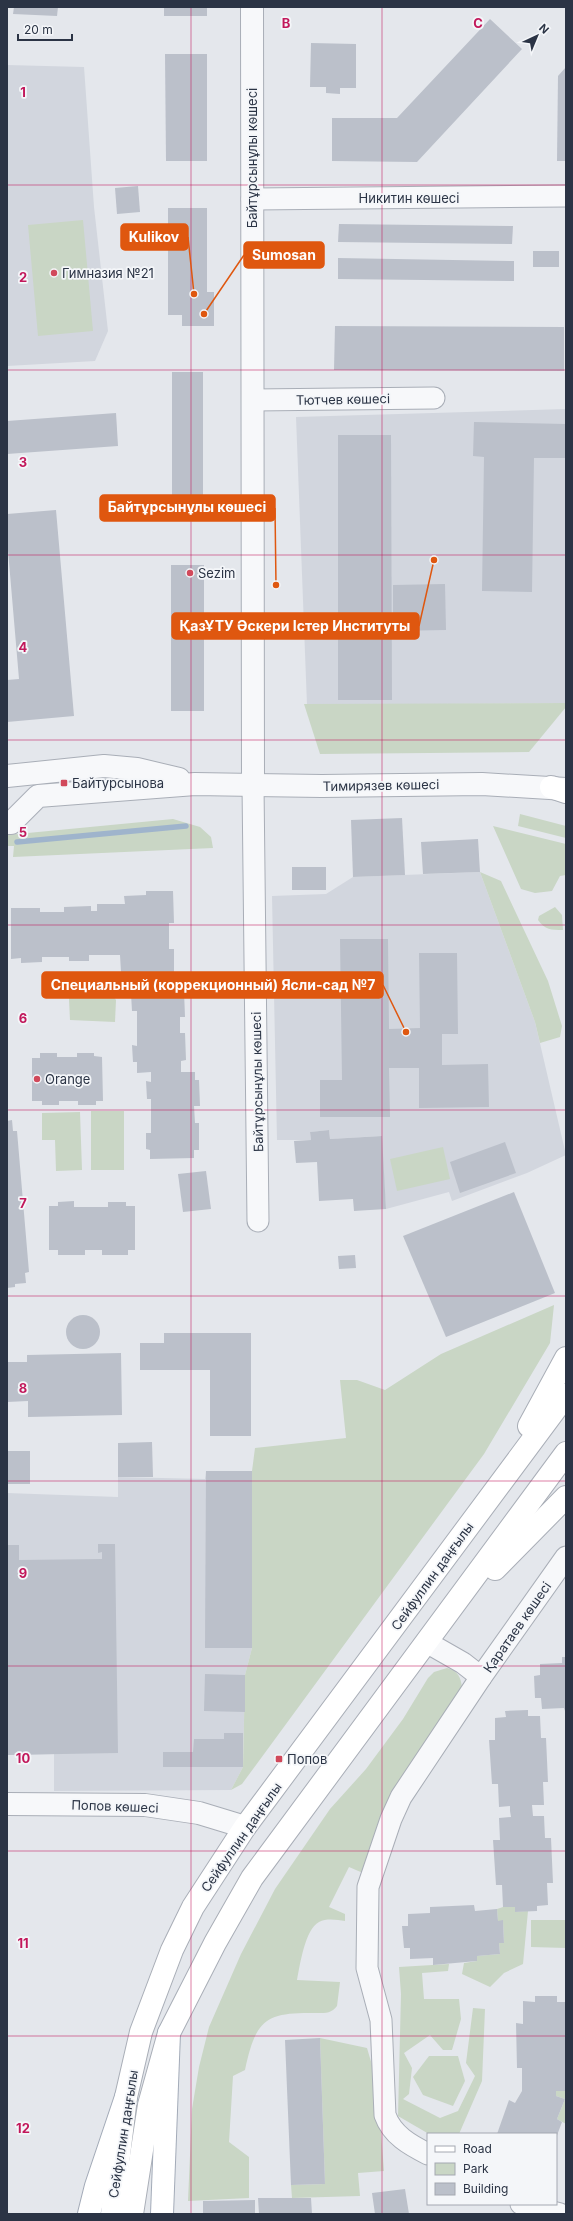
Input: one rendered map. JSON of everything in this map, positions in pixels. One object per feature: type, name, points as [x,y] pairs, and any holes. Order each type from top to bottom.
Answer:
[{"type":"main road","points":[[490,1496],[566,1358]]},
{"type":"main road","name":"Сейфуллин даңғылы","points":[[112,2214],[126,2097],[141,2032],[172,1950],[193,1907],[245,1827],[393,1630],[490,1496],[566,1395]]},
{"type":"main road","name":"Сейфуллин даңғылы","points":[[132,2214],[149,2105],[169,2033],[215,1943],[252,1878],[428,1643],[566,1453]]},
{"type":"main road","points":[[442,1623],[566,1497]]},
{"type":"main road","points":[[162,2214],[169,2033]]},
{"type":"main road","points":[[89,2214],[96,2186],[126,2097]]},
{"type":"street","name":"Байтұрсынұлы көшесі","points":[[252,7],[253,785],[258,1221]]},
{"type":"street","name":"Никитин көшесі","points":[[252,199],[566,196]]},
{"type":"street","name":"Тютчев көшесі","points":[[253,400],[434,398]]},
{"type":"street","name":"Тимирязев көшесі","points":[[7,776],[104,766],[138,769],[195,784]]},
{"type":"street","name":"Тимирязев көшесі","points":[[7,823],[11,823],[38,796],[195,784],[482,784],[562,788]]},
{"type":"street","name":"Қаратаев көшесі","points":[[428,1643],[463,1663],[481,1677],[566,1557]]},
{"type":"street","points":[[427,2153],[411,2145],[397,2134],[388,2122],[386,2115],[381,2020],[367,1968],[368,1887],[391,1819],[401,1797],[481,1677]]},
{"type":"street","name":"Попов көшесі","points":[[7,1804],[145,1805],[199,1813],[245,1827]]},
{"type":"street","points":[[525,2205],[560,2214]]},
{"type":"shaded area","points":[[7,65],[84,67],[94,207],[108,331],[95,361],[7,366]]},
{"type":"shaded area","points":[[566,409],[566,703],[307,705],[296,417]]},
{"type":"shaded area","points":[[480,872],[535,1022],[566,1155],[527,1173],[452,1201],[449,1192],[386,1209],[381,1136],[330,1139],[329,1130],[310,1132],[311,1140],[277,1140],[272,896],[326,894],[353,877]]},
{"type":"shaded area","points":[[206,1471],[252,1471],[252,1648],[245,1675],[243,1767],[231,1790],[54,1791],[54,1754],[7,1755],[7,1493],[118,1497],[118,1477],[205,1479]]},
{"type":"green space","points":[[83,220],[93,331],[38,336],[28,225]]},
{"type":"green space","points":[[566,703],[566,707],[529,752],[320,754],[304,704]]},
{"type":"green space","points":[[520,814],[566,826],[566,838],[518,826]]},
{"type":"green space","points":[[173,819],[200,827],[211,837],[213,848],[13,857],[14,846],[7,846],[7,835]]},
{"type":"green space","points":[[493,826],[566,844],[566,875],[560,876],[552,891],[535,893],[521,889]]},
{"type":"green space","points":[[480,872],[501,881],[548,981],[562,1026],[560,1037],[540,1043],[535,1022]]},
{"type":"green space","points":[[555,907],[562,915],[563,930],[549,929],[543,926],[538,920],[539,916]]},
{"type":"green space","points":[[68,978],[101,980],[116,1000],[115,1022],[70,1020]]},
{"type":"green space","points":[[91,1111],[124,1111],[124,1170],[91,1170]]},
{"type":"green space","points":[[80,1112],[82,1170],[56,1171],[55,1140],[42,1140],[42,1113]]},
{"type":"green space","points":[[443,1147],[450,1179],[397,1191],[390,1159]]},
{"type":"green space","points":[[554,1305],[550,1343],[484,1454],[242,1784],[231,1790],[243,1767],[245,1675],[252,1648],[252,1471],[255,1448],[346,1438],[340,1380],[357,1380],[385,1390],[441,1354]]},
{"type":"green space","points":[[447,1668],[454,1671],[458,1675],[462,1688],[382,1815],[370,1847],[363,1873],[349,1867],[329,1907],[345,1914],[345,1921],[329,1920],[319,1922],[310,1932],[304,1948],[297,1980],[340,1982],[337,2006],[329,2012],[286,2014],[275,2017],[266,2022],[259,2029],[254,2039],[245,2070],[233,2076],[229,2142],[249,2157],[249,2198],[188,2201],[192,2109],[199,2067],[209,2027],[241,1954],[275,1889],[330,1809],[366,1769],[403,1719],[428,1678],[434,1672]]},
{"type":"green space","points":[[503,1907],[515,1907],[515,1912],[528,1911],[523,1964],[504,1973],[490,1987],[462,1974],[464,1963],[477,1961],[477,1956],[500,1954],[499,1943],[504,1942],[503,1921],[498,1921],[497,1909]]},
{"type":"green space","points":[[531,1920],[566,1920],[566,1948],[531,1947]]},
{"type":"green space","points":[[449,1964],[448,1971],[422,1973],[424,1999],[459,1999],[461,2019],[452,2050],[443,2050],[430,2035],[404,2053],[412,2068],[409,2094],[403,2099],[440,2118],[458,2111],[475,2076],[466,2063],[473,2008],[485,2009],[482,2081],[459,2133],[427,2133],[398,2116],[401,1994],[399,1967]]},
{"type":"green space","points":[[320,2038],[367,2048],[377,2082],[384,2171],[358,2173],[360,2196],[292,2198],[291,2185],[325,2184]]},
{"type":"green space","points":[[429,2056],[458,2056],[465,2081],[453,2106],[423,2095],[413,2077]]},
{"type":"green space","points":[[556,2091],[566,2091],[566,2124],[557,2119],[565,2099],[556,2096]]},
{"type":"building","points":[[14,7],[58,7],[57,16],[13,14]]},
{"type":"building","points":[[164,7],[207,7],[207,16],[164,16]]},
{"type":"building","points":[[490,19],[522,49],[417,162],[332,161],[332,118],[397,118]]},
{"type":"building","points":[[311,43],[356,44],[356,88],[340,88],[340,94],[326,93],[326,87],[310,87]]},
{"type":"building","points":[[165,54],[207,54],[207,161],[166,161]]},
{"type":"building","points":[[566,67],[566,161],[557,161],[558,76]]},
{"type":"building","points":[[138,186],[140,212],[117,214],[115,188]]},
{"type":"building","points":[[168,208],[207,208],[207,292],[214,292],[214,326],[182,326],[182,315],[168,315]]},
{"type":"building","points":[[339,224],[513,226],[512,244],[338,242]]},
{"type":"building","points":[[533,251],[559,251],[559,267],[533,267]]},
{"type":"building","points":[[338,258],[514,261],[514,281],[338,279]]},
{"type":"building","points":[[335,326],[564,327],[564,371],[334,370]]},
{"type":"building","points":[[172,372],[203,372],[203,519],[172,519]]},
{"type":"building","points":[[116,413],[118,446],[7,454],[7,421]]},
{"type":"building","points":[[474,422],[566,424],[566,458],[534,458],[532,592],[482,591],[484,457],[473,456]]},
{"type":"building","points":[[338,435],[391,435],[392,700],[338,700]]},
{"type":"building","points":[[56,510],[74,716],[7,722],[7,680],[19,679],[7,539],[7,514]]},
{"type":"building","points":[[171,565],[204,565],[204,711],[171,711]]},
{"type":"building","points":[[445,584],[446,630],[393,631],[393,585]]},
{"type":"building","points":[[402,818],[405,875],[353,877],[351,820]]},
{"type":"building","points":[[478,839],[480,872],[423,874],[421,842]]},
{"type":"building","points":[[292,867],[326,867],[326,890],[292,890]]},
{"type":"building","points":[[146,891],[173,891],[174,923],[169,923],[169,949],[174,949],[174,972],[170,972],[170,982],[179,982],[180,991],[184,991],[185,1017],[180,1017],[180,1033],[185,1033],[186,1060],[181,1061],[181,1072],[195,1072],[195,1080],[199,1080],[200,1106],[194,1106],[195,1123],[199,1123],[199,1150],[194,1150],[194,1158],[150,1159],[150,1150],[146,1149],[146,1133],[151,1133],[151,1099],[147,1099],[146,1081],[151,1082],[151,1072],[137,1073],[137,1062],[133,1062],[132,1045],[137,1046],[137,1011],[132,1011],[131,994],[136,994],[136,982],[127,983],[126,972],[121,972],[120,955],[89,955],[89,961],[69,961],[69,957],[42,957],[42,962],[21,963],[21,958],[11,959],[11,908],[40,908],[40,912],[64,912],[64,907],[91,906],[91,911],[97,911],[97,904],[125,904],[124,896],[146,895]]},
{"type":"building","points":[[340,939],[388,939],[389,1029],[420,1028],[419,953],[457,953],[458,1034],[442,1034],[442,1065],[488,1064],[489,1107],[419,1108],[419,1068],[389,1068],[390,1117],[320,1117],[320,1080],[342,1080]]},
{"type":"building","points":[[40,1053],[57,1053],[57,1057],[77,1057],[77,1053],[94,1053],[94,1056],[102,1057],[103,1101],[96,1101],[96,1105],[78,1105],[78,1101],[59,1101],[59,1105],[42,1105],[42,1101],[32,1101],[32,1058],[40,1058]]},
{"type":"building","points":[[12,1120],[13,1131],[17,1131],[29,1272],[25,1273],[26,1283],[15,1284],[15,1287],[7,1288],[7,1121]]},
{"type":"building","points":[[329,1130],[330,1139],[382,1136],[386,1209],[354,1211],[353,1199],[319,1201],[317,1162],[296,1163],[294,1141],[311,1140],[310,1132]]},
{"type":"building","points":[[505,1142],[516,1173],[460,1193],[450,1162]]},
{"type":"building","points":[[206,1171],[211,1209],[183,1212],[178,1174]]},
{"type":"building","points":[[514,1192],[555,1293],[446,1337],[403,1236]]},
{"type":"building","points":[[74,1201],[74,1207],[108,1207],[108,1202],[126,1202],[126,1206],[135,1206],[135,1250],[128,1250],[128,1255],[102,1255],[102,1250],[85,1250],[85,1255],[58,1255],[58,1250],[49,1250],[49,1206],[58,1206],[58,1202]]},
{"type":"building","points":[[355,1255],[356,1268],[339,1269],[338,1256]]},
{"type":"building","points":[[80,1315],[86,1315],[90,1316],[97,1322],[100,1332],[99,1339],[93,1346],[86,1349],[80,1349],[76,1348],[69,1342],[66,1335],[66,1329],[67,1325],[73,1318]]},
{"type":"building","points":[[164,1333],[251,1333],[251,1436],[210,1436],[210,1370],[140,1370],[140,1343],[164,1343]]},
{"type":"building","points":[[121,1353],[122,1415],[28,1417],[28,1401],[7,1402],[7,1362],[27,1362],[27,1355]]},
{"type":"building","points":[[152,1442],[153,1477],[118,1477],[118,1443]]},
{"type":"building","points":[[7,1451],[30,1451],[30,1484],[7,1484]]},
{"type":"building","points":[[206,1471],[252,1471],[252,1648],[205,1648]]},
{"type":"building","points":[[98,1544],[115,1544],[118,1753],[7,1755],[7,1545],[19,1545],[19,1560],[102,1559],[102,1552],[98,1553]]},
{"type":"building","points":[[562,1657],[566,1657],[566,1714],[564,1708],[542,1709],[541,1698],[535,1698],[534,1676],[540,1675],[540,1664],[562,1663]]},
{"type":"building","points":[[205,1674],[245,1675],[245,1712],[204,1711]]},
{"type":"building","points":[[528,1710],[528,1716],[540,1716],[541,1738],[546,1738],[548,1782],[543,1782],[544,1805],[532,1805],[533,1816],[544,1816],[545,1838],[551,1838],[553,1883],[547,1883],[548,1905],[537,1906],[537,1911],[515,1912],[515,1907],[503,1907],[502,1885],[496,1885],[493,1840],[500,1840],[499,1818],[511,1817],[510,1806],[499,1807],[498,1784],[492,1784],[489,1740],[495,1740],[495,1718],[506,1717],[505,1711]]},
{"type":"building","points":[[224,1733],[243,1733],[243,1767],[163,1767],[163,1752],[193,1752],[194,1739],[224,1739]]},
{"type":"building","points":[[474,1905],[475,1911],[497,1909],[498,1921],[503,1920],[504,1943],[499,1943],[500,1954],[477,1956],[477,1961],[433,1965],[433,1958],[410,1959],[410,1948],[404,1948],[402,1926],[408,1926],[408,1914],[430,1913],[430,1907]]},
{"type":"building","points":[[535,1996],[557,1996],[557,2002],[566,2002],[566,2091],[556,2091],[556,2096],[565,2099],[557,2119],[562,2122],[557,2135],[557,2133],[497,2133],[509,2100],[515,2103],[522,2091],[522,2068],[517,2068],[516,2023],[523,2024],[523,2001],[535,2002]]},
{"type":"building","points":[[320,2038],[325,2184],[291,2185],[285,2040]]},
{"type":"building","points":[[405,2189],[409,2214],[375,2214],[372,2193]]},
{"type":"building","points":[[258,2198],[311,2198],[312,2214],[259,2214]]},
{"type":"building","points":[[255,2200],[255,2214],[203,2214],[203,2201]]},
{"type":"waterway","points":[[17,842],[186,826]]},
{"type":"place","name":"Гимназия №21","points":[[54,273]]},
{"type":"place","name":"Kulikov","points":[[194,294]]},
{"type":"place","name":"Sumosan","points":[[204,314]]},
{"type":"place","name":"ҚазҰТУ Әскери Істер Институты","points":[[434,560]]},
{"type":"place","name":"Sezim","points":[[190,573]]},
{"type":"place","name":"Байтұрсынұлы көшесі","points":[[276,585]]},
{"type":"place","name":"Байтурсынова","points":[[64,783]]},
{"type":"place","name":"Специальный (коррекционный) Ясли-сад №7","points":[[406,1032]]},
{"type":"place","name":"Orange","points":[[37,1079]]},
{"type":"place","name":"Попов","points":[[279,1759]]}]
